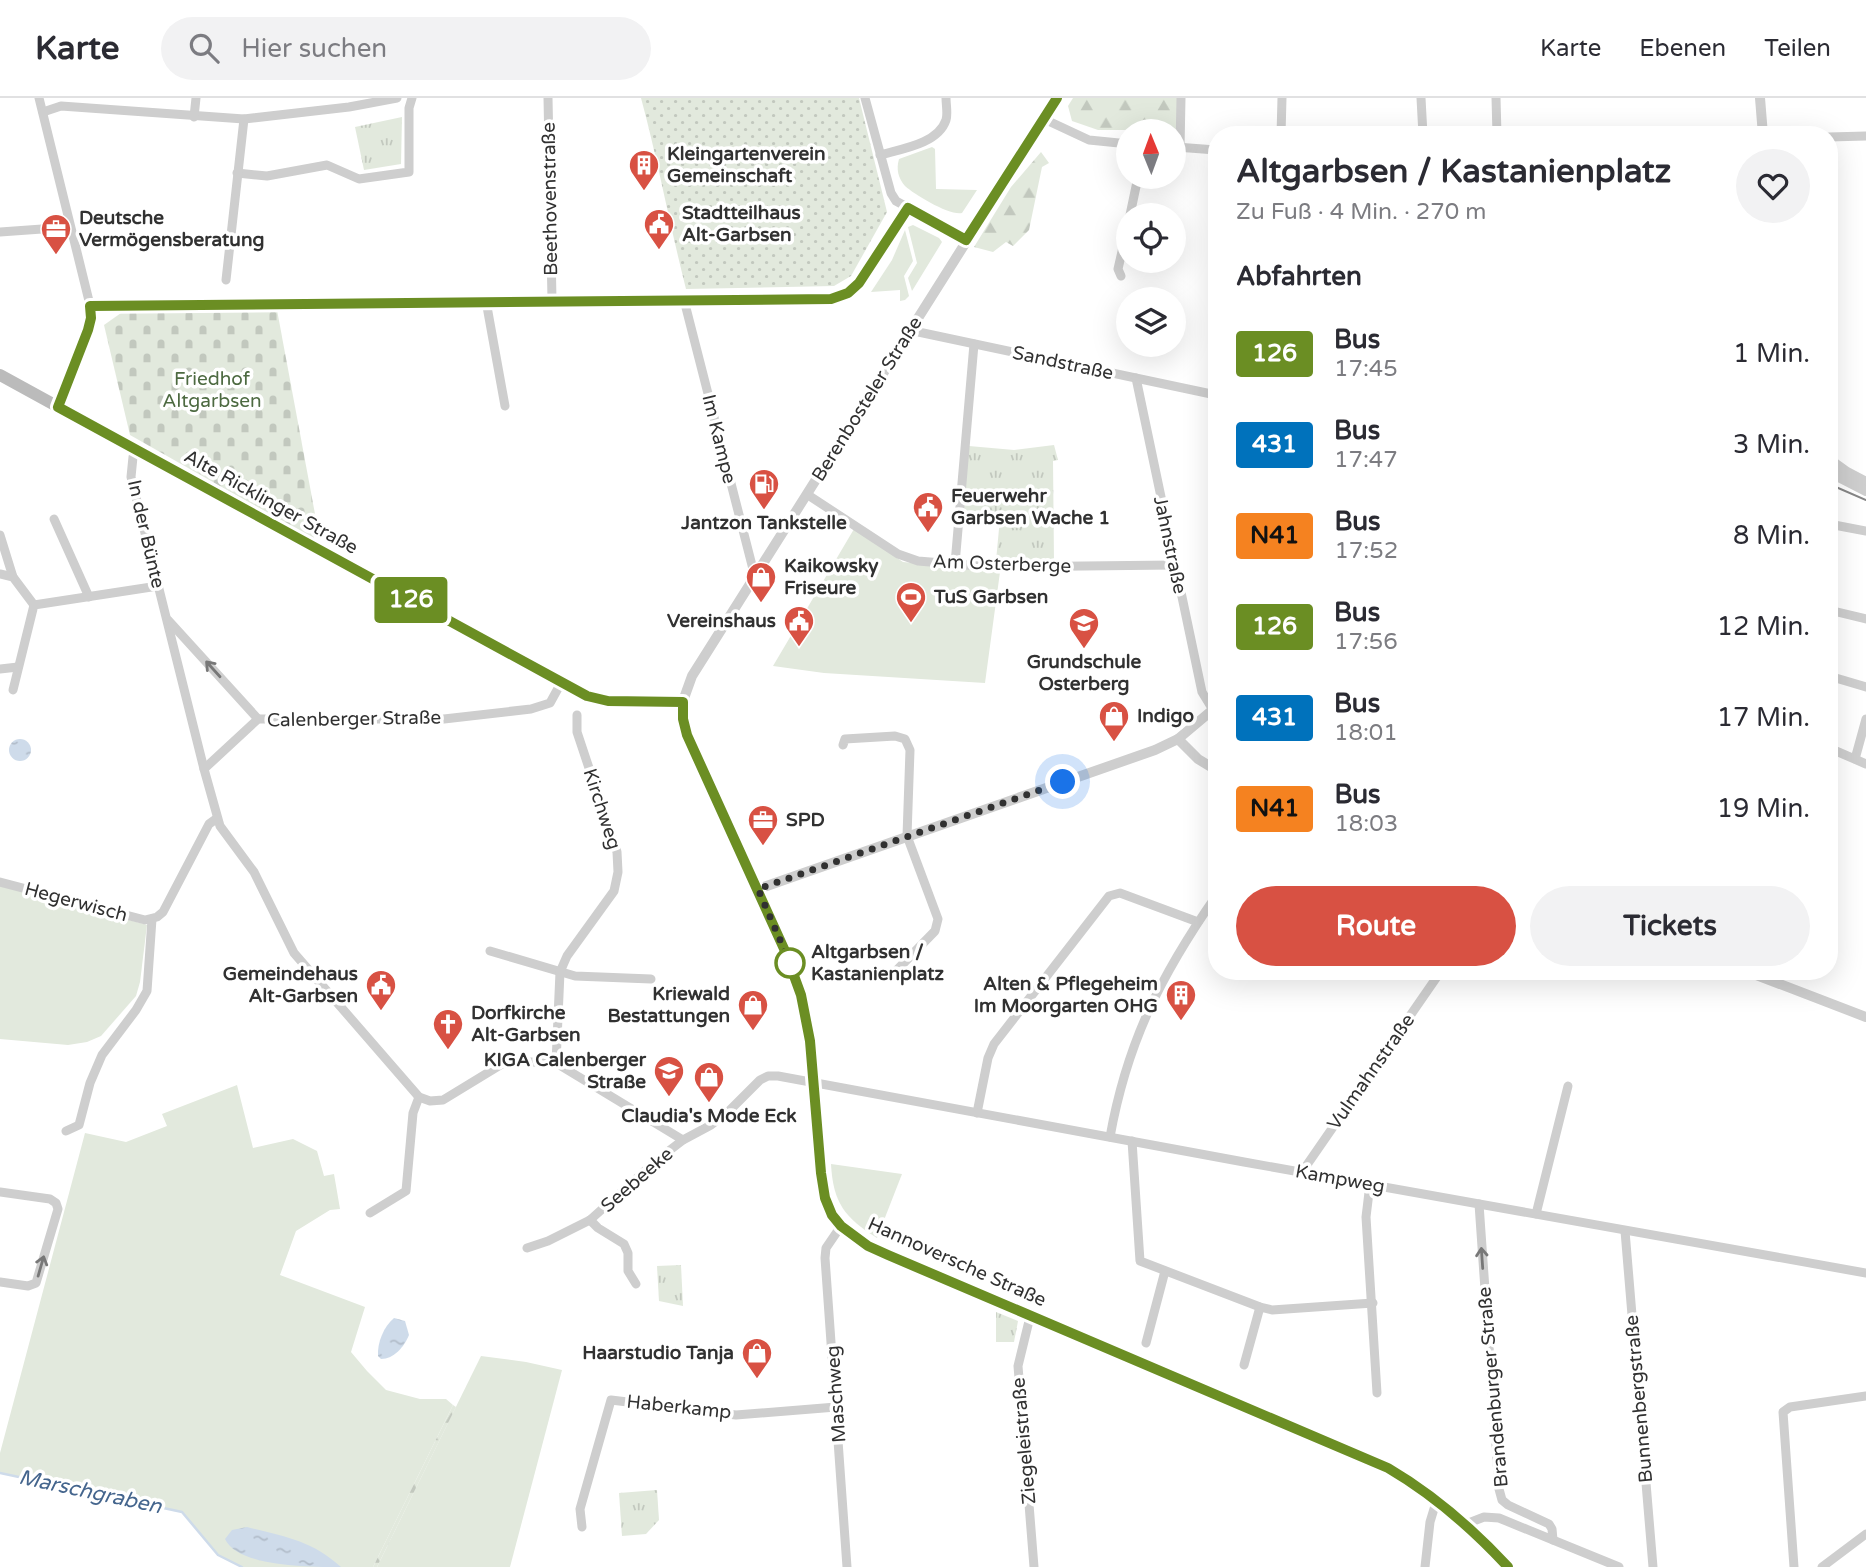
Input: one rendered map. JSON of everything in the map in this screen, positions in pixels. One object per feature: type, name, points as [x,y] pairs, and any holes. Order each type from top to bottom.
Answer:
[{"type":"main road","name":"Alte Ricklinger Straße","points":[[0,375],[561,683],[598,700],[683,702]]},
{"type":"main road","name":"Hannoversche Straße","points":[[683,702],[687,735],[758,889],[801,995],[809,1037],[822,1185],[832,1215],[841,1226],[868,1246],[1388,1468],[1437,1499],[1508,1567]]},
{"type":"street","points":[[39,98],[91,318],[58,407]]},
{"type":"street","points":[[194,117],[196,98]]},
{"type":"street","points":[[43,112],[61,106],[244,119],[349,107],[397,98]]},
{"type":"street","points":[[237,173],[267,176],[327,164],[359,179],[409,172],[412,98]]},
{"type":"street","name":"Beethovenstraße","points":[[548,98],[552,300]]},
{"type":"street","points":[[864,98],[891,194],[896,201],[966,240]]},
{"type":"street","points":[[880,155],[926,141],[939,131],[946,119],[946,98]]},
{"type":"street","name":"Berenbosteler Straße","points":[[683,702],[692,676],[1057,98]]},
{"type":"street","points":[[1179,119],[1181,98]]},
{"type":"street","points":[[1282,98],[1282,126]]},
{"type":"street","points":[[1421,98],[1423,126]]},
{"type":"street","points":[[1496,98],[1497,126]]},
{"type":"street","points":[[1760,98],[1762,126]]},
{"type":"street","points":[[226,280],[244,119]]},
{"type":"street","points":[[1044,119],[1079,137],[1116,142]]},
{"type":"street","points":[[1838,137],[1866,136]]},
{"type":"street","points":[[1186,148],[1208,150]]},
{"type":"street","points":[[90,306],[831,299],[859,283],[908,208]]},
{"type":"street","points":[[0,232],[70,227]]},
{"type":"street","name":"Im Kampe","points":[[684,300],[754,577]]},
{"type":"street","points":[[486,301],[505,406]]},
{"type":"street","name":"Sandstraße","points":[[909,330],[1208,393]]},
{"type":"street","points":[[955,564],[974,344]]},
{"type":"street","name":"Jahnstraße","points":[[1136,378],[1202,692],[1208,700]]},
{"type":"street","name":"In der Bünte","points":[[137,450],[133,457],[131,477],[204,769]]},
{"type":"street","points":[[1838,466],[1866,482]]},
{"type":"street","points":[[1838,477],[1866,491]]},
{"type":"street","name":"Am Osterberge","points":[[807,495],[905,557],[929,563],[990,567],[1174,565]]},
{"type":"street","points":[[54,519],[89,597]]},
{"type":"street","points":[[1838,526],[1866,531]]},
{"type":"street","points":[[0,535],[13,577],[34,605]]},
{"type":"street","points":[[0,574],[13,577]]},
{"type":"street","points":[[34,605],[158,586]]},
{"type":"street","points":[[13,691],[34,605]]},
{"type":"street","points":[[1838,612],[1866,619]]},
{"type":"street","name":"In der Bünte","points":[[167,618],[258,719]]},
{"type":"street","points":[[0,669],[18,667]]},
{"type":"street","points":[[1838,679],[1866,687]]},
{"type":"street","name":"Calenberger Straße","points":[[204,769],[258,719],[444,719],[531,709],[550,703],[561,683]]},
{"type":"street","points":[[758,889],[1155,750],[1178,738],[1208,713]]},
{"type":"street","name":"Kirchweg","points":[[556,1063],[561,972],[567,956],[614,891],[618,872],[617,852],[577,732],[578,715]]},
{"type":"street","points":[[1855,759],[1866,719]]},
{"type":"street","points":[[843,745],[845,739],[895,736],[901,737],[909,744],[908,836],[938,925],[893,975]]},
{"type":"street","points":[[1178,738],[1208,766]]},
{"type":"street","points":[[1838,752],[1866,764]]},
{"type":"street","points":[[204,769],[216,819],[254,872],[294,953],[419,1097],[430,1101],[443,1100],[507,1061],[556,1063],[683,1140],[711,1125],[747,1096],[765,1077],[778,1076],[814,1083]]},
{"type":"street","name":"Hegerwisch","points":[[0,882],[145,920],[152,919],[163,912],[209,824],[216,819]]},
{"type":"street","points":[[977,1113],[988,1059],[994,1044],[1109,896],[1120,893],[1198,922]]},
{"type":"street","points":[[1110,1138],[1121,1082],[1138,1031],[1161,983],[1208,908]]},
{"type":"street","name":"Hegerwisch","points":[[66,1131],[79,1125],[90,1083],[102,1055],[145,997],[152,919]]},
{"type":"street","points":[[490,951],[575,976],[651,979]]},
{"type":"street","name":"Vulmahnstraße","points":[[1302,1172],[1435,980]]},
{"type":"street","points":[[1769,980],[1866,1017]]},
{"type":"street","name":"Kampweg","points":[[814,1083],[1866,1273]]},
{"type":"street","points":[[1536,1214],[1568,1086]]},
{"type":"street","points":[[370,1213],[406,1191],[413,1113],[419,1097]]},
{"type":"street","name":"Seebeeke","points":[[527,1248],[548,1241],[590,1220],[683,1140]]},
{"type":"street","points":[[1132,1142],[1140,1261],[1260,1307],[1283,1310],[1373,1303]]},
{"type":"street","points":[[1370,1184],[1366,1217],[1377,1393]]},
{"type":"street","points":[[0,1192],[50,1199],[58,1206],[36,1283],[28,1286],[0,1282]]},
{"type":"street","name":"Brandenburger Straße","points":[[1479,1204],[1499,1489],[1502,1500],[1549,1524],[1553,1540]]},
{"type":"street","name":"Seebeeke","points":[[590,1220],[624,1244],[628,1253],[628,1271],[636,1284]]},
{"type":"street","name":"Maschweg","points":[[841,1226],[827,1245],[825,1253],[847,1567]]},
{"type":"street","name":"Bunnenbergstraße","points":[[1625,1231],[1653,1567]]},
{"type":"street","points":[[1146,1343],[1165,1271]]},
{"type":"street","points":[[1244,1365],[1260,1307]]},
{"type":"street","name":"Ziegeleistraße","points":[[1030,1317],[1018,1366],[1034,1567]]},
{"type":"street","points":[[1794,1567],[1783,1412],[1790,1407],[1866,1396]]},
{"type":"street","name":"Haberkamp","points":[[582,1527],[580,1509],[611,1400],[736,1415],[836,1407]]},
{"type":"street","points":[[1425,1567],[1430,1522],[1437,1499]]},
{"type":"street","points":[[1466,1524],[1492,1517],[1619,1567]]},
{"type":"street","points":[[1822,1567],[1866,1534]]},
{"type":"green space","points":[[641,98],[859,98],[887,212],[851,276],[834,286],[686,289]]},
{"type":"green space","points":[[1073,98],[1178,98],[1177,119],[1116,119],[1116,130],[1098,130],[1072,121],[1068,106]]},
{"type":"green space","points":[[402,117],[401,164],[364,170],[355,127]]},
{"type":"green space","points":[[932,147],[935,149],[936,189],[977,190],[962,213],[933,204],[910,190],[901,180],[899,159]]},
{"type":"green space","points":[[1041,152],[1049,163],[1042,167],[1029,230],[1013,246],[1006,242],[993,252],[974,247],[1011,187]]},
{"type":"green space","points":[[913,225],[942,242],[912,291],[908,278],[917,263],[908,227]]},
{"type":"green space","points":[[905,230],[913,261],[904,276],[909,296],[900,301],[900,290],[871,292],[892,260]]},
{"type":"green space","name":"Friedhof Altgarbsen","points":[[277,310],[318,530],[313,539],[130,435],[104,325],[121,313]]},
{"type":"green space","points":[[1054,445],[1058,460],[1053,461],[1054,560],[996,561],[1000,518],[962,517],[969,446],[1014,450]]},
{"type":"green space","name":"TuS Garbsen","points":[[854,529],[903,562],[1000,572],[985,683],[824,673],[773,666]]},
{"type":"green space","points":[[0,883],[147,925],[136,996],[101,1036],[87,1042],[68,1045],[0,1039]]},
{"type":"green space","points":[[237,1085],[253,1148],[293,1139],[317,1151],[324,1176],[334,1174],[340,1209],[330,1210],[296,1231],[280,1275],[365,1307],[351,1352],[386,1390],[420,1399],[446,1399],[453,1405],[373,1567],[242,1567],[218,1555],[182,1512],[0,1473],[0,1453],[85,1133],[126,1142],[167,1126],[162,1114]]},
{"type":"green space","points":[[831,1164],[902,1174],[877,1238],[843,1208],[832,1178]]},
{"type":"green space","points":[[681,1265],[683,1306],[659,1301],[657,1266]]},
{"type":"green space","points":[[996,1312],[1018,1321],[1014,1342],[996,1342]]},
{"type":"green space","points":[[481,1356],[562,1370],[510,1567],[377,1567]]},
{"type":"green space","points":[[453,1405],[456,1407],[377,1567],[373,1567]]},
{"type":"green space","points":[[657,1490],[659,1520],[646,1534],[622,1536],[619,1493]]},
{"type":"water","points":[[20,739],[28,742],[31,750],[28,758],[20,761],[12,758],[9,750],[12,742]]},
{"type":"water","points":[[394,1318],[405,1321],[409,1335],[398,1352],[381,1359],[378,1356],[380,1340],[387,1325]]},
{"type":"water","points":[[247,1527],[308,1545],[341,1567],[276,1564],[244,1555],[232,1548],[225,1539],[232,1530]]},
{"type":"waterway","name":"Marschgraben","points":[[0,1473],[182,1512],[218,1555],[242,1567]]},
{"type":"tram line","points":[[1838,488],[1866,500]]},
{"type":"bus line","name":"126","points":[[1057,98],[966,240],[908,208],[859,283],[848,293],[831,299],[90,306],[88,330],[58,407],[587,696],[608,701],[683,702],[687,735],[785,951],[801,995],[810,1041],[822,1185],[836,1221],[856,1239],[888,1255],[1388,1468],[1449,1509],[1508,1567]]},
{"type":"place","name":"Kleingartenverein Gemeinschaft","points":[[644,192]]},
{"type":"place","name":"Stadtteilhaus Alt-Garbsen","points":[[659,251]]},
{"type":"place","name":"Deutsche Vermögensberatung","points":[[56,256]]},
{"type":"place","name":"Jantzon Tankstelle","points":[[764,511]]},
{"type":"place","name":"Feuerwehr Garbsen Wache 1","points":[[928,534]]},
{"type":"place","name":"Kaikowsky Friseure","points":[[761,604]]},
{"type":"place","name":"TuS Garbsen","points":[[911,624]]},
{"type":"place","name":"Vereinshaus","points":[[799,648]]},
{"type":"place","name":"Grundschule Osterberg","points":[[1084,650]]},
{"type":"place","name":"Indigo","points":[[1114,743]]},
{"type":"place","name":"SPD","points":[[763,847]]},
{"type":"place","name":"Altgarbsen / Kastanienplatz","points":[[790,963]]},
{"type":"place","name":"Gemeindehaus Alt-Garbsen","points":[[381,1012]]},
{"type":"place","name":"Alten & Pflegeheim Im Moorgarten OHG","points":[[1181,1022]]},
{"type":"place","name":"Kriewald Bestattungen","points":[[753,1032]]},
{"type":"place","name":"Dorfkirche Alt-Garbsen","points":[[448,1051]]},
{"type":"place","name":"KIGA Calenberger Straße","points":[[669,1098]]},
{"type":"place","name":"Claudia's Mode Eck","points":[[709,1104]]},
{"type":"place","name":"Haarstudio Tanja","points":[[757,1380]]},
{"type":"route","points":[[790,963],[758,889],[1063,782]]}]
